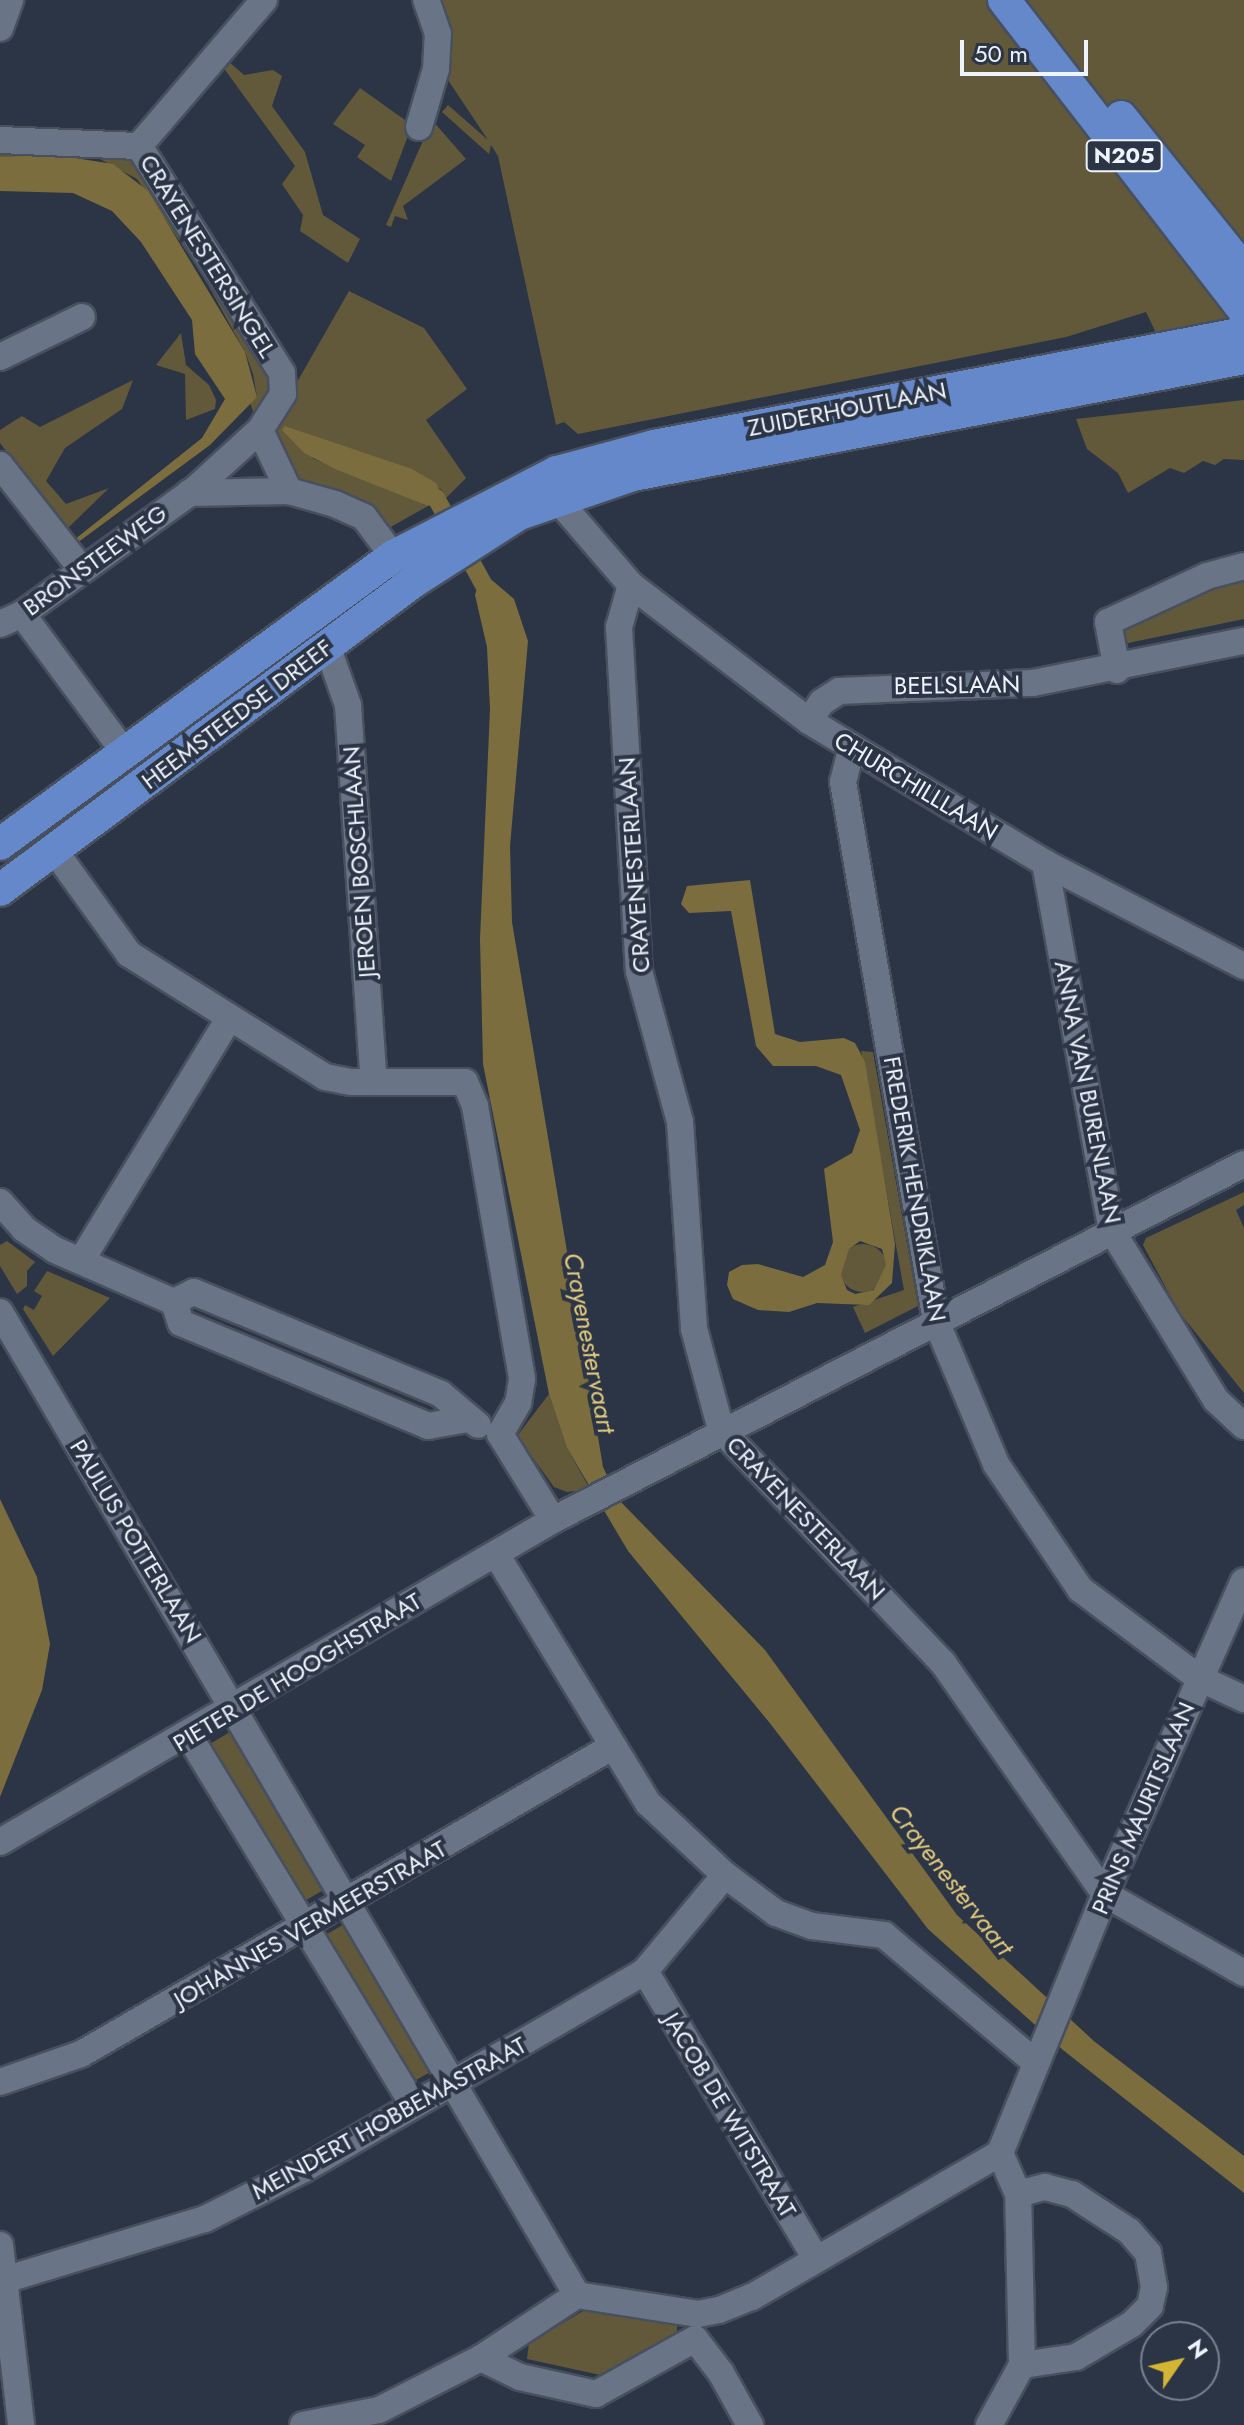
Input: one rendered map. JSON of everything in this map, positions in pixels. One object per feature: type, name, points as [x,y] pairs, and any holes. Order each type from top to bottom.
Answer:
[{"type":"main road","name":"N205","points":[[1004,0],[1244,311]]},
{"type":"main road","name":"N205","points":[[1030,0],[1244,270]]},
{"type":"main road","name":"ZUIDERHOUTLAAN","points":[[459,534],[654,446],[1244,333]]},
{"type":"main road","name":"ZUIDERHOUTLAAN","points":[[564,487],[1244,358]]},
{"type":"main road","name":"HEEMSTEEDSE DREEF","points":[[0,844],[394,556],[459,534]]},
{"type":"main road","name":"HEEMSTEEDSE DREEF","points":[[0,890],[413,582],[459,534]]},
{"type":"street","points":[[0,28],[10,0]]},
{"type":"street","points":[[139,146],[264,0]]},
{"type":"street","points":[[419,127],[436,69],[438,34],[426,0]]},
{"type":"street","name":"CRAYENESTERSINGEL","points":[[0,140],[139,146],[282,373],[283,394],[260,430]]},
{"type":"street","points":[[0,357],[82,317]]},
{"type":"street","points":[[260,430],[289,491]]},
{"type":"street","name":"BRONSTEEWEG","points":[[11,619],[80,567],[189,493],[260,430]]},
{"type":"street","points":[[0,465],[80,567]]},
{"type":"street","name":"CHURCHILLLAAN","points":[[564,487],[623,575],[809,721],[851,750],[1045,863],[1244,966]]},
{"type":"street","name":"BRONSTEEWEG","points":[[189,493],[289,491],[364,517],[413,582]]},
{"type":"street","points":[[1117,670],[1108,622],[1207,576],[1244,566]]},
{"type":"street","name":"CRAYENESTERLAAN","points":[[623,575],[619,627],[639,971],[680,1122],[694,1329],[721,1430],[943,1663],[1105,1894],[1244,1973]]},
{"type":"street","points":[[11,619],[124,752]]},
{"type":"street","name":"BEELSLAAN","points":[[809,721],[822,702],[839,691],[1033,683],[1117,670],[1244,641]]},
{"type":"street","name":"JEROEN BOSCHLAAN","points":[[327,646],[348,705],[374,1082]]},
{"type":"street","name":"FREDERIK HENDRIKLAAN","points":[[851,750],[843,782],[936,1321],[996,1464],[1080,1589],[1199,1678],[1244,1699]]},
{"type":"street","points":[[54,850],[129,954],[228,1020],[325,1077],[374,1082],[465,1082],[475,1106],[522,1379],[518,1403],[500,1434]]},
{"type":"street","name":"ANNA VAN BURENLAAN","points":[[1045,863],[1112,1231],[1216,1400],[1244,1426]]},
{"type":"street","points":[[81,1261],[228,1020]]},
{"type":"street","name":"PIETER DE HOOGHSTRAAT","points":[[0,1842],[189,1736],[553,1520],[721,1430],[1244,1164]]},
{"type":"street","points":[[1,1206],[24,1229],[81,1261],[168,1300],[181,1323],[428,1426],[466,1419],[500,1434],[553,1520]]},
{"type":"street","name":"PAULUS POTTERLAAN","points":[[0,1312],[577,2295]]},
{"type":"street","points":[[496,1554],[610,1748],[648,1803],[725,1875],[776,1913],[800,1922],[884,1935],[1036,2063]]},
{"type":"street","name":"PRINS MAURITSLAAN","points":[[1000,2153],[1105,1894],[1244,1581]]},
{"type":"street","points":[[189,1736],[412,2103]]},
{"type":"street","name":"JOHANNES VERMEERSTRAAT","points":[[0,2082],[81,2054],[306,1928],[610,1748]]},
{"type":"street","name":"MEINDERT HOBBEMASTRAAT","points":[[4,2280],[205,2219],[304,2169],[412,2103],[453,2084],[645,1971],[725,1875]]},
{"type":"street","name":"JACOB DE WITSTRAAT","points":[[645,1971],[816,2259]]},
{"type":"street","points":[[481,2358],[520,2377],[596,2394],[697,2326],[1000,2153],[1018,2194],[1022,2365],[989,2425]]},
{"type":"street","points":[[1018,2194],[1045,2187],[1072,2194],[1129,2231],[1148,2253],[1154,2287],[1150,2306],[1132,2324],[1076,2357],[1022,2365]]},
{"type":"street","points":[[0,2245],[21,2425]]},
{"type":"street","points":[[303,2425],[382,2417],[481,2358],[577,2295],[697,2326],[750,2425]]},
{"type":"shaded area","points":[[432,0],[1244,0],[1244,319],[1159,339],[1146,312],[1066,337],[578,434],[564,422],[556,425],[498,156],[491,145],[489,154],[442,112],[448,105],[488,140],[448,80],[437,104]]},
{"type":"shaded area","points":[[228,61],[244,75],[273,70],[282,76],[272,106],[305,152],[323,215],[360,239],[348,263],[300,231],[303,215],[282,184],[295,166],[223,67]]},
{"type":"shaded area","points":[[360,88],[412,125],[391,181],[357,157],[365,145],[333,124]]},
{"type":"shaded area","points":[[432,120],[466,159],[403,206],[408,220],[395,216],[391,227],[386,225]]},
{"type":"shaded area","points":[[0,149],[134,153],[274,374],[267,376],[270,394],[257,423],[250,403],[257,397],[245,352],[202,274],[137,179],[100,159],[0,157]]},
{"type":"shaded area","points":[[56,155],[113,164],[148,191],[245,352],[257,397],[210,445],[77,543],[74,540],[202,438],[225,399],[195,354],[192,320],[141,242],[112,211],[73,193],[0,191],[0,157]]},
{"type":"shaded area","points":[[349,291],[424,328],[467,389],[426,420],[466,478],[444,500],[442,490],[381,460],[285,426],[314,459],[428,506],[387,529],[367,501],[296,479],[274,435],[276,419]]},
{"type":"shaded area","points":[[181,333],[186,365],[209,385],[216,400],[215,409],[186,420],[185,374],[156,365]]},
{"type":"shaded area","points":[[133,380],[122,409],[65,448],[46,481],[66,504],[109,488],[66,530],[0,443],[0,430],[22,416],[40,427]]},
{"type":"shaded area","points":[[1244,400],[1244,460],[1224,459],[1215,465],[1203,461],[1184,473],[1170,468],[1128,493],[1118,473],[1087,449],[1076,419]]},
{"type":"shaded area","points":[[285,426],[412,469],[436,483],[444,500],[428,506],[335,469],[304,453],[282,430]]},
{"type":"shaded area","points":[[1244,573],[1244,619],[1128,643],[1121,629]]},
{"type":"shaded area","points":[[487,576],[514,599],[528,641],[510,846],[512,922],[603,1467],[619,1500],[765,1650],[957,1915],[1095,2042],[1244,2156],[1244,2193],[1063,2050],[928,1929],[769,1722],[628,1551],[567,1448],[549,1394],[483,1064],[480,939],[490,709],[487,647],[475,595],[480,579]]},
{"type":"shaded area","points":[[750,880],[775,1034],[800,1042],[844,1038],[855,1043],[865,1062],[895,1244],[892,1283],[869,1305],[817,1303],[789,1312],[758,1310],[733,1299],[727,1285],[729,1272],[742,1265],[758,1264],[803,1277],[825,1265],[833,1242],[824,1169],[852,1153],[860,1130],[841,1075],[816,1066],[773,1066],[756,1046],[731,911],[689,913],[681,904],[687,886]],"holes":[[[860,1241],[882,1249],[886,1265],[874,1290],[855,1294],[847,1290],[841,1275],[849,1249]]]},
{"type":"shaded area","points":[[861,1051],[873,1052],[918,1306],[865,1333],[853,1307],[904,1290]]},
{"type":"shaded area","points":[[1244,1192],[1244,1205],[1236,1210],[1244,1228],[1244,1393],[1179,1312],[1143,1245],[1146,1238]]},
{"type":"shaded area","points":[[7,1241],[35,1262],[27,1271],[27,1286],[17,1294],[0,1266],[0,1245]]},
{"type":"shaded area","points":[[863,1244],[880,1251],[887,1268],[880,1285],[863,1292],[846,1285],[839,1268],[846,1251]]},
{"type":"shaded area","points":[[47,1271],[110,1298],[53,1356],[23,1309],[25,1305],[34,1310],[42,1296],[34,1291]]},
{"type":"shaded area","points":[[549,1394],[567,1448],[590,1489],[567,1492],[554,1487],[517,1436]]},
{"type":"shaded area","points":[[0,1499],[37,1577],[50,1644],[42,1690],[0,1797]]},
{"type":"shaded area","points":[[235,1729],[327,1888],[301,1903],[210,1744]]},
{"type":"shaded area","points":[[348,1922],[434,2070],[407,2085],[322,1937]]},
{"type":"shaded area","points":[[590,2307],[677,2322],[677,2336],[605,2376],[527,2359],[529,2343]]},
{"type":"waterway","name":"Crayenestervaart","points":[[422,490],[436,498],[491,598]]}]
